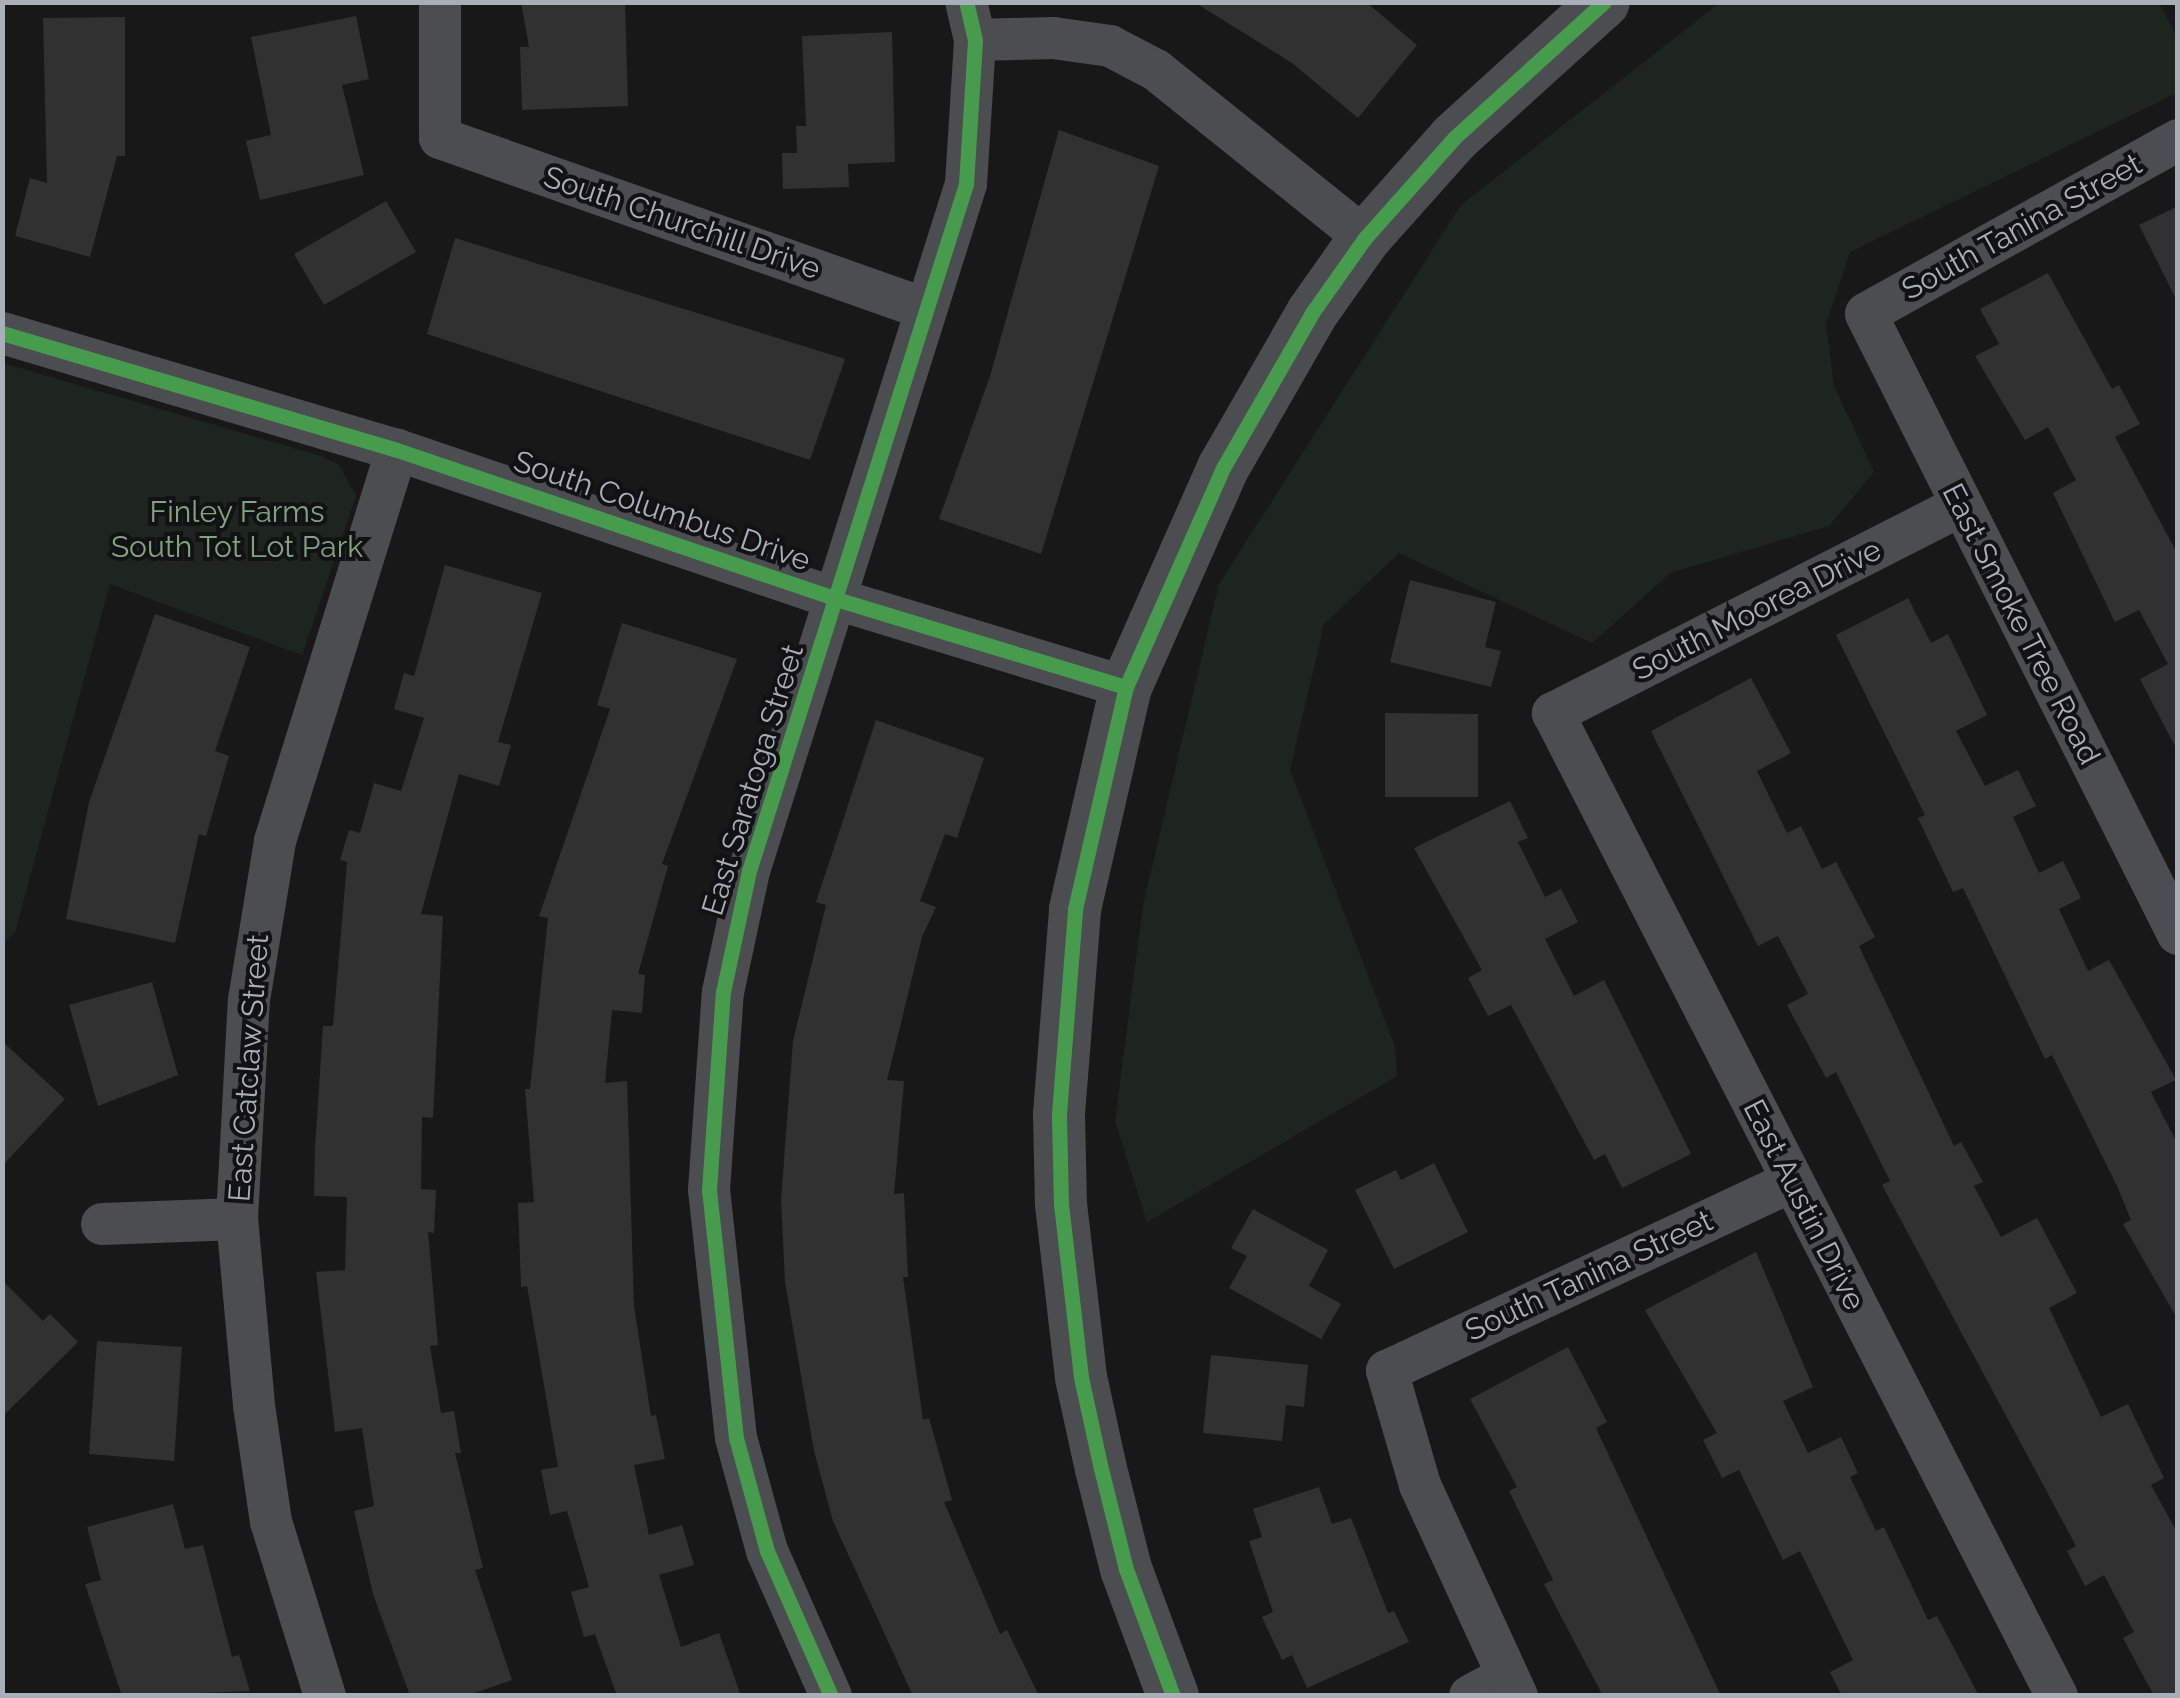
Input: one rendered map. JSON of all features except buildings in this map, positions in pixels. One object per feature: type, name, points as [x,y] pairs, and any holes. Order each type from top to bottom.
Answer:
[{"type":"street","name":"South Churchill Drive","points":[[440,2],[440,138],[923,308]]},
{"type":"street","points":[[1172,1696],[1126,1569],[1101,1469],[1082,1377],[1060,1204],[1059,1114],[1075,909],[1126,687],[1181,554],[1262,390],[1365,238],[1502,90],[1604,2]]},
{"type":"street","points":[[970,21],[1110,46],[1156,70],[1365,238]]},
{"type":"street","name":"East Saratoga Street","points":[[830,1696],[766,1551],[736,1438],[709,1190],[723,992],[750,871],[923,308],[966,184],[970,21]]},
{"type":"street","name":"South Tanina Street","points":[[1866,314],[2178,140]]},
{"type":"street","name":"East Smoke Tree Road","points":[[1866,314],[2178,934]]},
{"type":"street","name":"South Columbus Drive","points":[[2,334],[397,450],[836,599],[1126,687]]},
{"type":"street","name":"East Catclaw Street","points":[[325,1696],[271,1522],[237,1219],[249,1000],[275,841],[397,450]]},
{"type":"street","name":"South Moorea Drive","points":[[1553,713],[1960,506]]},
{"type":"street","name":"East Austin Drive","points":[[1553,713],[2058,1696]]},
{"type":"street","name":"South Tanina Street","points":[[1512,1686],[1420,1485],[1387,1371],[1792,1181]]},
{"type":"street","points":[[102,1224],[237,1219]]},
{"type":"street","points":[[1470,1696],[1512,1686]]},
{"type":"green space","points":[[1721,2],[2159,3],[2177,37],[2177,93],[1850,252],[1826,324],[1834,386],[1874,472],[1829,526],[1670,573],[1592,643],[1399,553],[1324,624],[1290,770],[1395,1047],[1397,1076],[1147,1222],[1115,1121],[1143,905],[1219,584],[1461,205]]},
{"type":"green space","name":"Finley Farms South Tot Lot Park","points":[[3,363],[321,456],[339,465],[356,496],[302,655],[110,584],[15,932],[3,944]]},
{"type":"cycle path","points":[[831,1696],[767,1551],[736,1438],[709,1190],[723,992],[749,871],[966,184],[975,40],[966,2]]},
{"type":"cycle path","points":[[1173,1696],[1126,1569],[1101,1469],[1081,1377],[1061,1204],[1059,1114],[1075,909],[1126,687],[1223,468],[1312,313],[1365,238],[1454,138],[1604,2]]},
{"type":"cycle path","points":[[2,333],[397,450],[836,599],[1126,687]]}]
